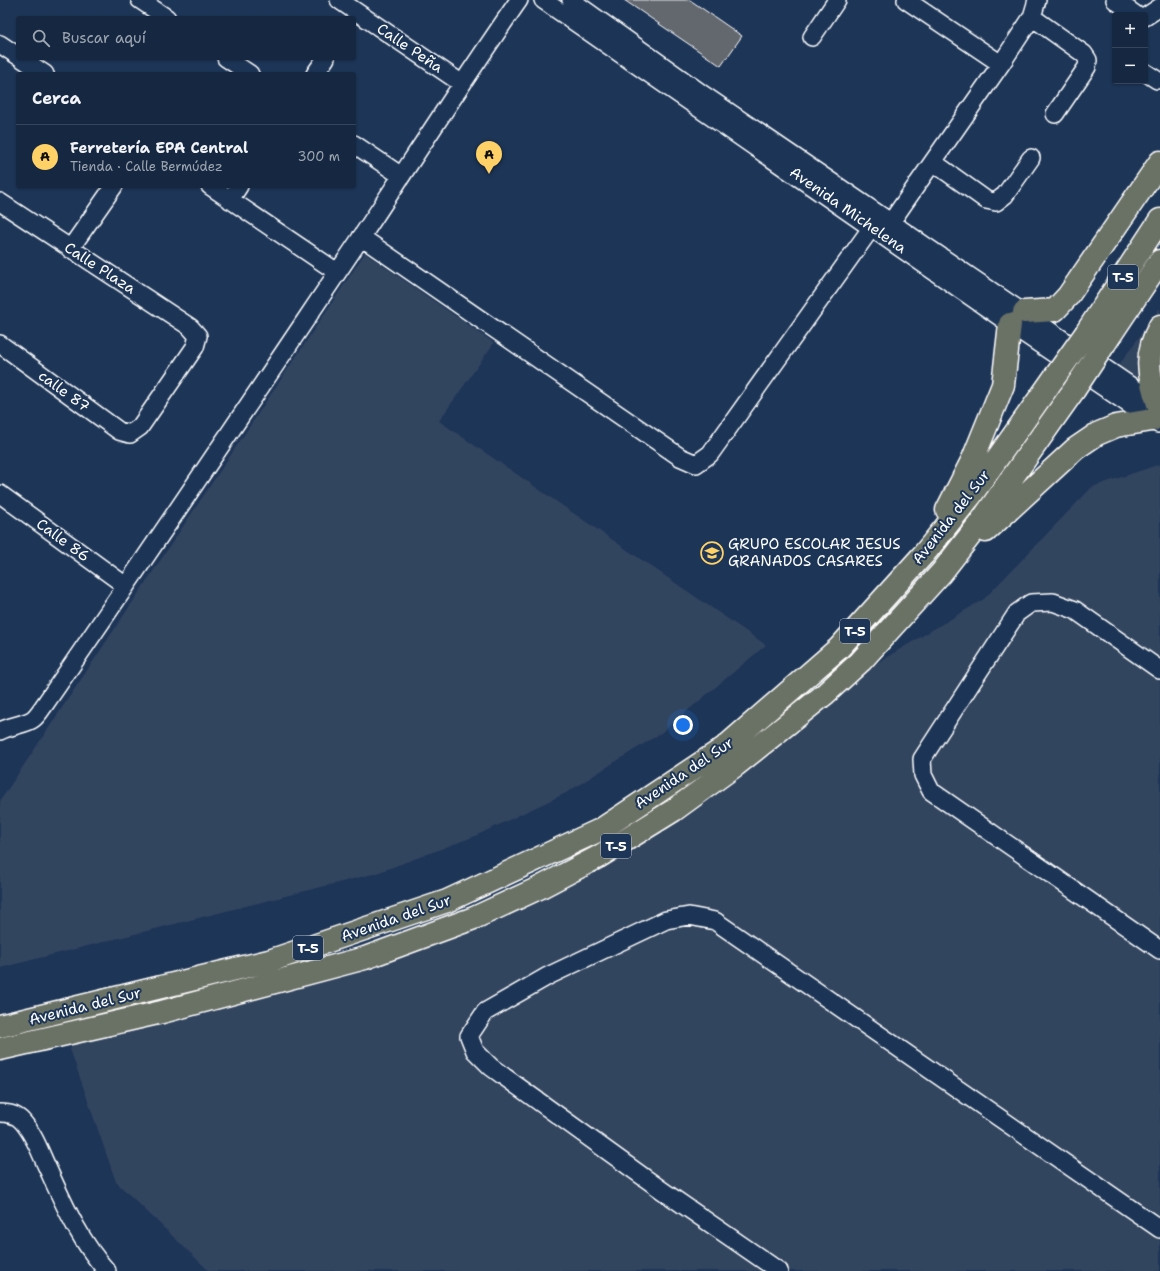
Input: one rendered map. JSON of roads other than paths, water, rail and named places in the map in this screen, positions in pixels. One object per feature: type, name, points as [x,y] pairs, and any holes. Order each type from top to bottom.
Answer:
[{"type":"highway","points":[[923,555],[973,459],[1003,385],[1017,318],[1055,310],[1068,296],[1160,162]]},
{"type":"highway","name":"Avenida del Sur","points":[[0,1026],[269,961],[447,901],[602,829],[724,748],[839,648],[923,555],[972,494],[1086,333],[1160,220]]},
{"type":"highway","name":"Avenida del Sur","points":[[0,1049],[170,1010],[365,958],[474,918],[539,888],[598,857],[674,810],[736,765],[825,694],[861,661],[941,573],[980,523],[1074,390],[1160,261]]},
{"type":"highway","points":[[941,573],[1075,449],[1098,434],[1157,406],[1152,340],[1160,326]]},
{"type":"street","points":[[140,0],[163,16]]},
{"type":"street","name":"Calle Peña","points":[[339,0],[359,10],[461,83]]},
{"type":"street","points":[[0,731],[32,720],[126,586],[361,237],[461,83],[519,0]]},
{"type":"street","name":"Avenida Michelena","points":[[543,0],[872,227],[1157,406]]},
{"type":"street","name":"Avenida Michelena","points":[[571,0],[701,92],[891,222],[1017,318]]},
{"type":"street","points":[[812,37],[837,0]]},
{"type":"street","points":[[906,0],[1001,64]]},
{"type":"street","points":[[891,222],[1032,17],[1037,0]]},
{"type":"street","points":[[1115,0],[1132,12]]},
{"type":"street","points":[[1148,15],[1160,7]]},
{"type":"street","points":[[1032,17],[1084,54],[1088,60],[1087,67],[1055,114]]},
{"type":"street","points":[[0,44],[16,55]]},
{"type":"street","points":[[24,60],[42,72]]},
{"type":"street","points":[[229,60],[247,72]]},
{"type":"street","points":[[316,72],[325,60]]},
{"type":"street","points":[[356,145],[400,175]]},
{"type":"street","points":[[933,162],[986,200],[996,202],[1005,195],[1031,158]]},
{"type":"street","points":[[70,249],[113,188]]},
{"type":"street","points":[[217,188],[234,193],[337,272]]},
{"type":"street","name":"Calle Plaza","points":[[0,202],[190,327],[198,336],[195,347],[140,427],[130,434]]},
{"type":"street","points":[[361,237],[680,457],[696,464],[710,454],[872,227]]},
{"type":"street","name":"calle 87","points":[[0,345],[119,431],[130,434]]},
{"type":"street","name":"Calle 86","points":[[0,494],[126,586]]},
{"type":"street","points":[[1160,670],[1075,610],[1053,602],[1031,603],[1017,613],[922,759],[923,775],[932,791],[1160,950]]},
{"type":"street","points":[[779,1271],[663,1191],[490,1067],[475,1051],[469,1036],[485,1012],[548,976],[666,920],[689,916],[715,921],[1160,1229]]},
{"type":"street","points":[[0,1113],[10,1113],[22,1120],[31,1133],[72,1221],[84,1242],[107,1271]]},
{"type":"place","name":"Ferretería EPA Central","points":[[489,174]]},
{"type":"place","name":"GRUPO ESCOLAR JESUS GRANADOS CASARES","points":[[712,553]]}]
